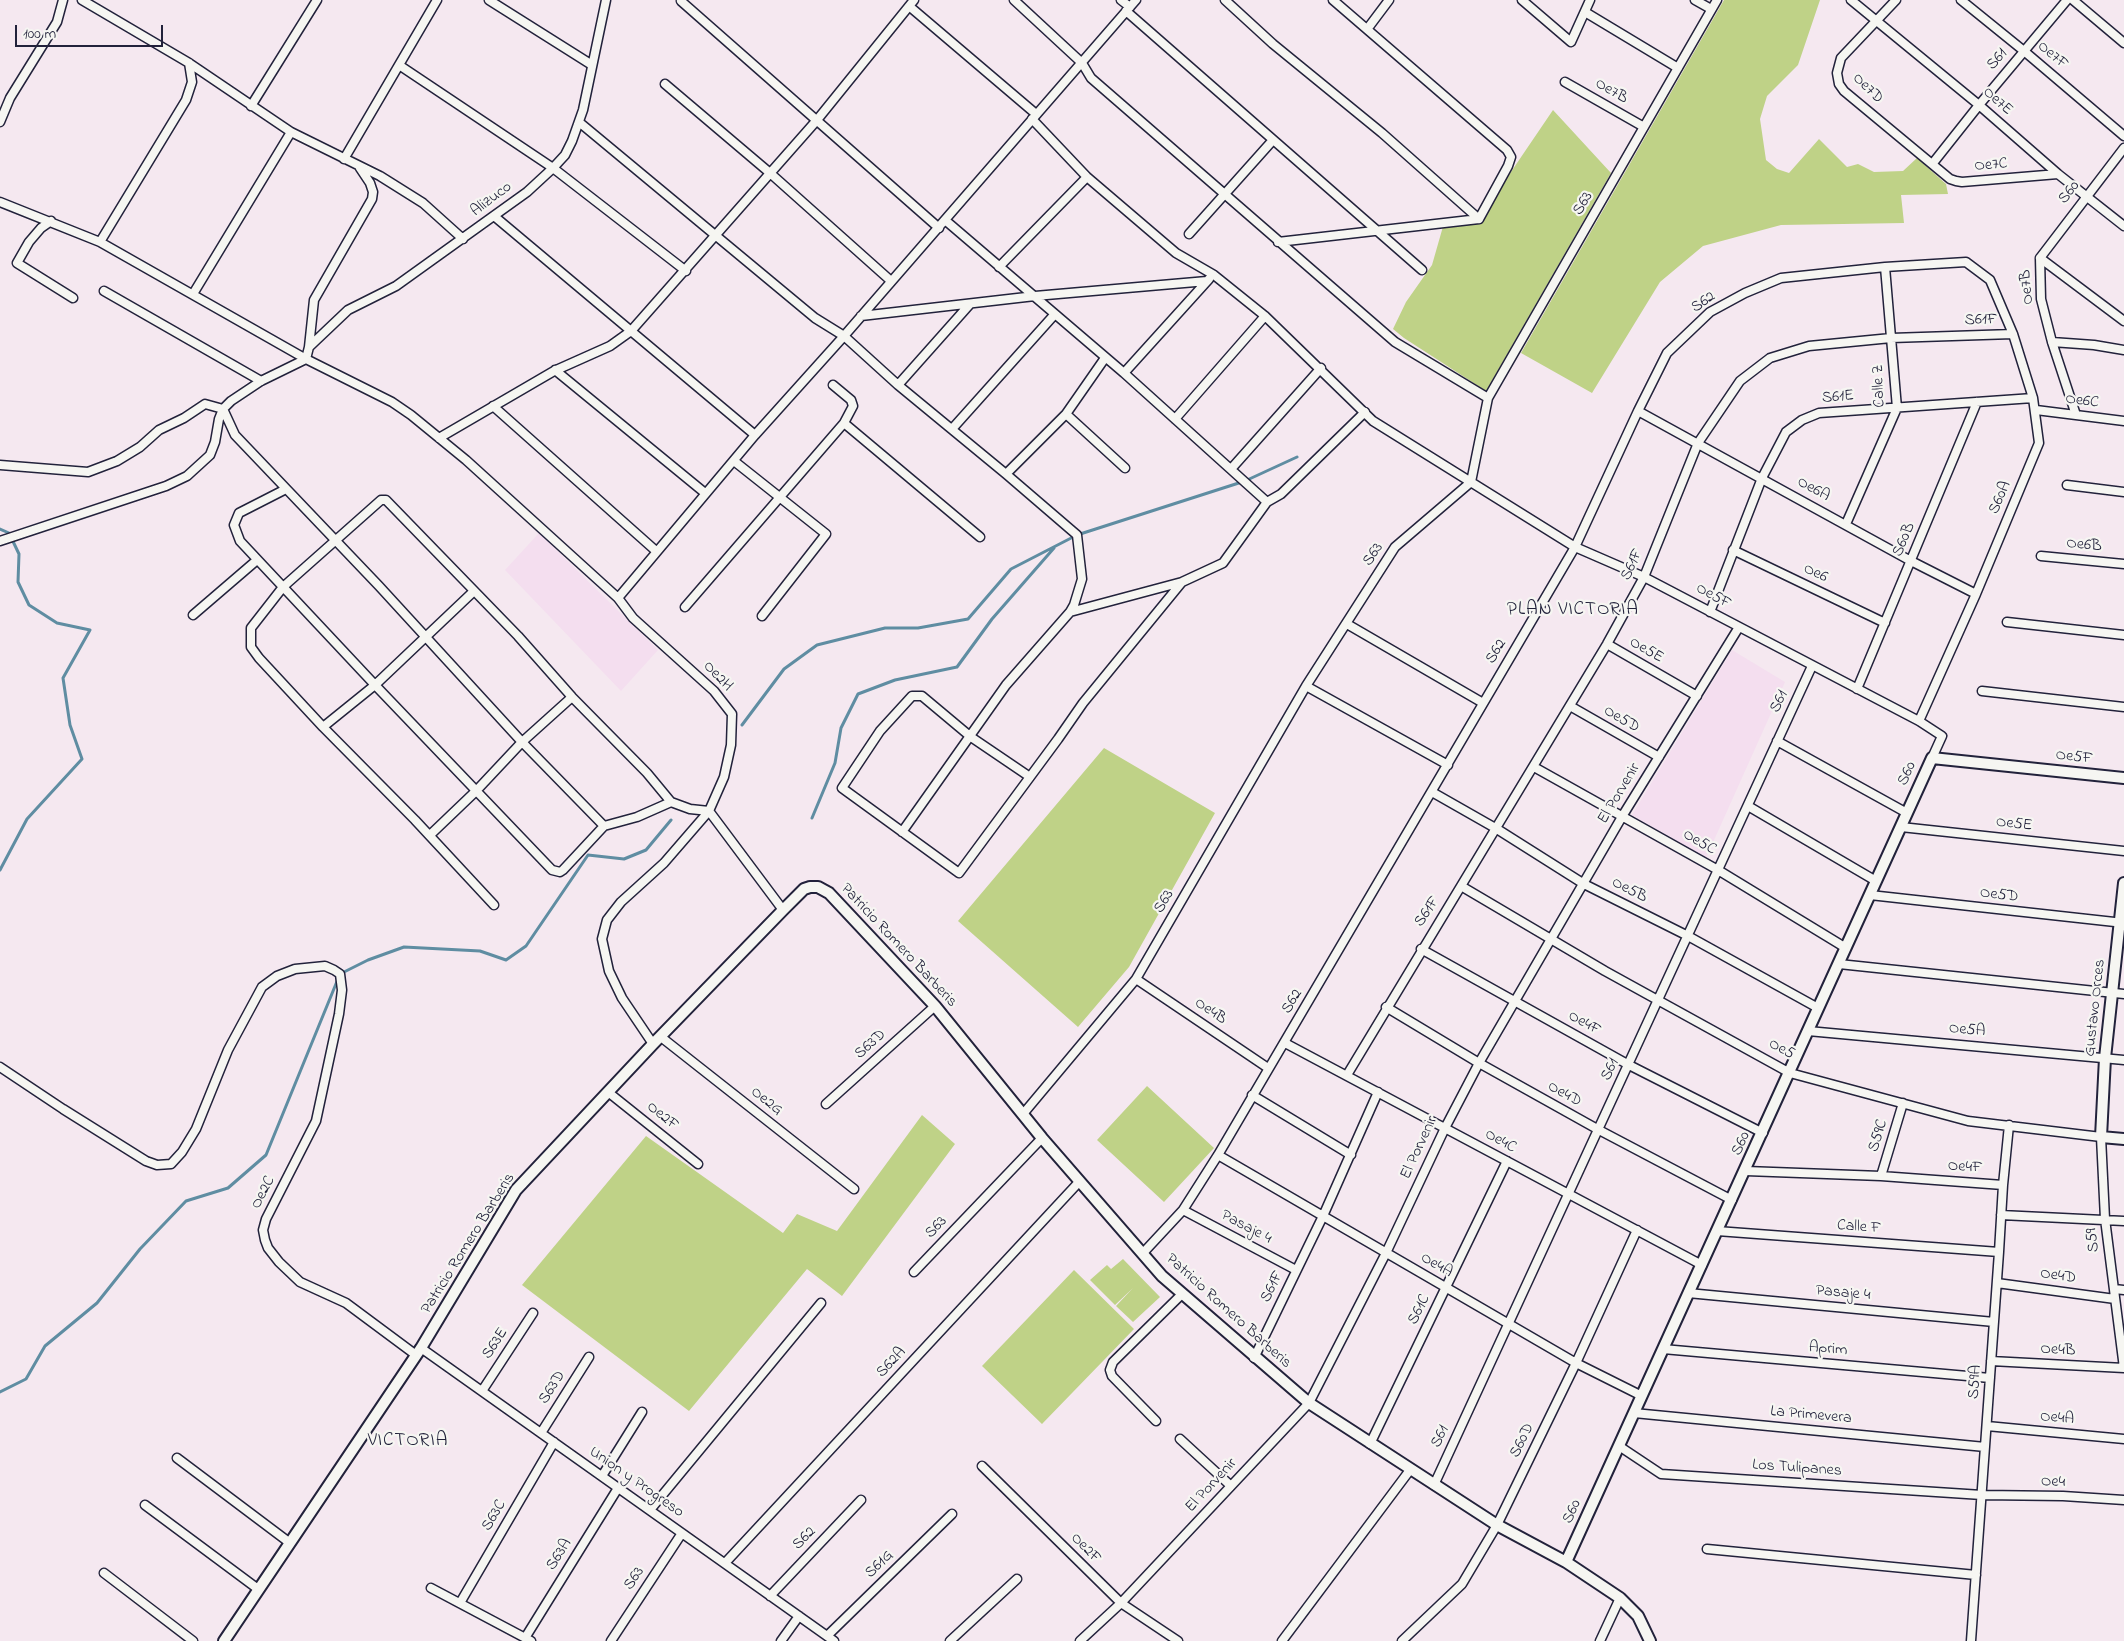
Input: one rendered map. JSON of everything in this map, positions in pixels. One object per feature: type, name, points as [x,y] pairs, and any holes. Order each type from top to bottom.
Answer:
[{"type":"street","points":[[0,122],[10,98],[57,22],[63,0]]},
{"type":"street","points":[[82,0],[189,63],[291,132],[344,160],[380,176],[423,203],[463,239]]},
{"type":"street","points":[[251,106],[317,0]]},
{"type":"street","points":[[344,160],[437,0]]},
{"type":"street","points":[[489,0],[592,64]]},
{"type":"street","name":"Alizuco","points":[[309,347],[348,310],[396,286],[494,216],[554,168],[564,155],[583,110],[606,0]]},
{"type":"street","points":[[1014,0],[1082,63],[1091,78],[1395,342],[1488,398]]},
{"type":"street","points":[[1121,0],[1128,9],[1273,140],[1422,270]]},
{"type":"street","points":[[618,598],[755,435],[939,228],[1136,0]]},
{"type":"street","points":[[1225,0],[1272,44],[1382,133],[1479,219]]},
{"type":"street","points":[[1333,0],[1368,28],[1507,150],[1511,157],[1508,166],[1479,219]]},
{"type":"street","points":[[1368,28],[1389,0]]},
{"type":"street","points":[[1522,0],[1571,42],[1590,0]]},
{"type":"street","points":[[1695,0],[1711,10]]},
{"type":"street","name":"S63","points":[[1023,1114],[1136,979],[1306,686],[1395,548],[1471,482],[1488,398],[1717,0]]},
{"type":"street","name":"Oe7E","points":[[1851,0],[1874,21],[1979,105],[2058,174],[2124,226]]},
{"type":"street","points":[[1874,21],[1896,0]]},
{"type":"street","name":"Oe7F","points":[[1961,0],[2124,136]]},
{"type":"street","name":"S61","points":[[1934,163],[1979,105],[2067,0]]},
{"type":"street","points":[[2073,0],[2124,43]]},
{"type":"street","points":[[681,1],[939,228]]},
{"type":"street","points":[[439,438],[555,370],[610,346],[631,331],[686,271],[715,234],[817,120],[911,3]]},
{"type":"street","name":"Oe5F","points":[[911,3],[1034,117],[1087,177],[1176,252],[1214,275],[1265,316],[1374,421],[1575,547],[1644,577],[1919,721],[1942,736]]},
{"type":"street","points":[[1585,12],[1678,68]]},
{"type":"street","name":"Oe7D","points":[[1874,21],[1841,58],[1837,73],[1839,84],[1844,91],[1934,163]]},
{"type":"street","points":[[100,242],[186,100],[192,82],[189,63]]},
{"type":"street","points":[[399,65],[554,168],[686,271]]},
{"type":"street","name":"Oe7B","points":[[1565,82],[1644,127]]},
{"type":"street","points":[[665,84],[770,173],[891,281]]},
{"type":"street","points":[[579,122],[815,318],[844,336],[898,385],[1077,535],[1082,579],[1070,612],[1006,685],[902,832]]},
{"type":"street","points":[[193,294],[291,132]]},
{"type":"street","points":[[1189,234],[1273,140]]},
{"type":"street","name":"S60","points":[[2040,258],[2124,148]]},
{"type":"street","name":"Oe7C","points":[[1934,163],[1950,179],[1962,182],[2058,174]]},
{"type":"street","points":[[4,541],[166,486],[187,476],[210,455],[223,409],[261,381],[306,359],[314,300],[372,199],[373,192],[370,184],[359,166]]},
{"type":"street","points":[[999,267],[1087,177]]},
{"type":"street","name":"Oe2H","points":[[2,204],[51,221],[100,242],[306,359],[392,402],[439,438],[505,494],[618,598],[633,618],[714,690],[732,714],[731,745],[724,777],[709,811],[664,863],[622,902],[607,920],[602,939],[609,971],[622,998],[657,1040]]},
{"type":"street","points":[[494,216],[755,435]]},
{"type":"street","points":[[1278,242],[1479,219]]},
{"type":"street","points":[[946,220],[1124,373],[1267,502]]},
{"type":"street","points":[[51,221],[41,228],[29,242],[17,263],[73,298]]},
{"type":"street","name":"Oe7B","points":[[2040,258],[2124,321]]},
{"type":"street","name":"Oe7B","points":[[2040,258],[2041,299],[2052,342],[2076,415]]},
{"type":"street","name":"S62","points":[[1143,1254],[1183,1210],[1218,1155],[1575,547],[1667,353],[1710,312],[1745,293],[1781,278],[1885,267],[1966,262],[1990,280]]},
{"type":"street","name":"Calle Z","points":[[1846,524],[1897,408],[1885,267]]},
{"type":"street","points":[[1124,373],[1214,275]]},
{"type":"street","name":"S60A","points":[[1919,721],[1976,594],[2039,443],[2033,398],[2013,334],[1990,280]]},
{"type":"street","points":[[861,316],[1035,296],[1207,281]]},
{"type":"street","points":[[104,291],[261,381]]},
{"type":"street","points":[[898,385],[970,304]]},
{"type":"street","points":[[952,429],[1055,314]]},
{"type":"street","points":[[1175,419],[1265,316]]},
{"type":"street","name":"S61F","points":[[1347,1075],[1386,1007],[1497,829],[1607,644],[1644,577],[1698,443],[1740,381],[1770,358],[1809,346],[1890,338],[2013,334]]},
{"type":"street","points":[[2052,342],[2094,345],[2124,350]]},
{"type":"street","points":[[1006,474],[1066,414],[1105,358]]},
{"type":"street","points":[[1231,469],[1321,368]]},
{"type":"street","points":[[555,370],[705,493]]},
{"type":"street","points":[[685,607],[844,423],[853,406],[850,400],[833,385]]},
{"type":"street","name":"S61E","points":[[1710,612],[1762,478],[1786,432],[1802,420],[1819,413],[2033,398]]},
{"type":"street","name":"S60B","points":[[1857,689],[1977,402]]},
{"type":"street","points":[[0,466],[88,472],[123,457],[168,424],[184,418],[205,404],[223,409],[235,435],[425,636],[522,742],[604,826]]},
{"type":"street","points":[[494,406],[656,551]]},
{"type":"street","name":"Oe6C","points":[[2036,410],[2124,421]]},
{"type":"street","name":"Oe6A","points":[[1638,411],[1911,561],[1976,594]]},
{"type":"street","points":[[1070,612],[1182,582],[1223,563],[1267,502],[1281,494],[1365,412]]},
{"type":"street","points":[[1066,414],[1125,468]]},
{"type":"street","points":[[844,423],[980,537]]},
{"type":"street","points":[[734,461],[826,534],[762,616]]},
{"type":"street","points":[[2067,485],[2124,492]]},
{"type":"street","points":[[286,489],[239,513],[234,525],[240,541],[476,791],[556,872],[563,870],[604,826],[637,817],[670,802]]},
{"type":"street","points":[[494,905],[430,835],[258,658],[251,647],[250,628],[283,587],[381,500],[386,500],[474,591],[572,697],[647,773],[670,802],[690,809],[709,811],[783,910]]},
{"type":"street","name":"Oe6","points":[[1733,550],[1885,623]]},
{"type":"street","name":"Oe6B","points":[[2041,556],[2124,564]]},
{"type":"street","points":[[193,616],[257,560]]},
{"type":"street","points":[[1030,777],[971,737],[922,696],[912,696],[880,730],[842,788],[959,873],[1030,777],[1083,703],[1182,582]]},
{"type":"street","points":[[324,727],[375,685],[474,591]]},
{"type":"street","points":[[2007,622],[2124,634]]},
{"type":"street","points":[[1347,624],[1484,703]]},
{"type":"street","name":"El Porvenir","points":[[1080,1641],[1121,1603],[1308,1403],[1386,1253],[1444,1128],[1479,1063],[1623,815],[1739,627]]},
{"type":"street","name":"Oe5E","points":[[1607,644],[1697,696]]},
{"type":"street","name":"S61","points":[[1434,1485],[1812,666]]},
{"type":"street","points":[[1306,686],[1448,765]]},
{"type":"street","points":[[1982,692],[2124,707]]},
{"type":"street","points":[[430,835],[476,791],[522,742],[572,697]]},
{"type":"street","name":"Oe5D","points":[[1570,706],[1659,757]]},
{"type":"street","name":"S60","points":[[1566,1562],[1688,1293],[1746,1171],[1942,736]]},
{"type":"street","points":[[1777,741],[1907,812]]},
{"type":"street","name":"Oe5F","points":[[1932,758],[2124,778]]},
{"type":"street","name":"Oe5C","points":[[1534,767],[1623,815],[1718,870],[1846,948]]},
{"type":"street","name":"Oe5B","points":[[1432,792],[1497,829],[1584,884],[1688,936],[1818,1008]]},
{"type":"street","points":[[1748,806],[1876,881]]},
{"type":"street","name":"Oe5E","points":[[1901,827],[2124,851]]},
{"type":"street","name":"Gustavo Orces","points":[[2101,1137],[2105,1058],[2122,923],[2124,882]]},
{"type":"street","name":"Oe5","points":[[1461,886],[1551,940],[1790,1073],[1968,1121],[2124,1139]]},
{"type":"street","name":"Patricio Romero Barberis","points":[[224,1641],[419,1351],[516,1190],[783,910],[804,889],[810,887],[824,890],[935,1006],[1079,1182],[1162,1276],[1182,1294],[1308,1403],[1497,1525],[1566,1562],[1620,1598],[1638,1616],[1650,1641]]},
{"type":"street","name":"Oe5D","points":[[1870,895],[2122,923]]},
{"type":"street","name":"Oe4F","points":[[1421,949],[1629,1065],[1763,1133]]},
{"type":"street","points":[[1839,964],[2124,994]]},
{"type":"street","name":"Oe2C","points":[[0,1067],[146,1161],[157,1166],[171,1164],[182,1152],[196,1129],[228,1050],[262,987],[277,976],[295,968],[324,966],[340,974],[342,990],[339,1014],[316,1121],[266,1219],[263,1230],[265,1240],[268,1248],[279,1262],[300,1282],[346,1303],[419,1351]]},
{"type":"street","name":"Oe4B","points":[[1136,979],[1268,1068]]},
{"type":"street","name":"S63D","points":[[826,1104],[935,1006]]},
{"type":"street","name":"Oe4D","points":[[1386,1007],[1479,1063],[1599,1130],[1732,1200]]},
{"type":"street","name":"Oe5A","points":[[1808,1031],[2124,1060]]},
{"type":"street","name":"Oe2G","points":[[657,1040],[854,1188]]},
{"type":"street","name":"Oe4C","points":[[1285,1043],[1702,1265]]},
{"type":"street","name":"Oe2F","points":[[608,1092],[698,1164]]},
{"type":"street","name":"S61F","points":[[1254,1358],[1322,1216],[1378,1092]]},
{"type":"street","points":[[1252,1095],[1350,1155]]},
{"type":"street","name":"S59C","points":[[1881,1176],[1903,1103]]},
{"type":"street","name":"S59A","points":[[1971,1641],[2000,1252],[2003,1185],[2009,1125]]},
{"type":"street","name":"S59","points":[[2101,1137],[2105,1220],[2124,1368]]},
{"type":"street","name":"S63","points":[[914,1272],[1042,1138]]},
{"type":"street","name":"Oe4A","points":[[1218,1155],[1576,1363],[1642,1396]]},
{"type":"street","name":"S61C","points":[[1370,1444],[1507,1161]]},
{"type":"street","name":"Oe4F","points":[[1746,1171],[1881,1176],[2003,1185]]},
{"type":"street","name":"S62A","points":[[725,1563],[1079,1182]]},
{"type":"street","name":"Pasaje 4","points":[[1183,1210],[1296,1270]]},
{"type":"street","points":[[2001,1215],[2124,1221]]},
{"type":"street","name":"S60D","points":[[1402,1641],[1462,1584],[1497,1525],[1576,1363],[1637,1230]]},
{"type":"street","name":"Calle F","points":[[1717,1231],[2000,1252]]},
{"type":"street","name":"Oe4D","points":[[1997,1283],[2115,1299]]},
{"type":"street","points":[[2114,1289],[2124,1290]]},
{"type":"street","name":"Pasaje 4","points":[[1688,1293],[1994,1322]]},
{"type":"street","points":[[1156,1420],[1112,1376],[1110,1370],[1113,1362],[1182,1294]]},
{"type":"street","points":[[650,1510],[821,1303]]},
{"type":"street","name":"S63E","points":[[482,1391],[533,1313]]},
{"type":"street","name":"Aprim","points":[[1663,1349],[1990,1378]]},
{"type":"street","name":"Union y Progreso","points":[[419,1351],[482,1391],[834,1641]]},
{"type":"street","name":"S63D","points":[[541,1433],[589,1358]]},
{"type":"street","name":"Oe4B","points":[[1992,1361],[2124,1368]]},
{"type":"street","points":[[602,1476],[642,1412]]},
{"type":"street","name":"La Primevera","points":[[1634,1414],[1985,1447]]},
{"type":"street","name":"Oe4A","points":[[1987,1426],[2124,1439]]},
{"type":"street","points":[[1180,1439],[1231,1486]]},
{"type":"street","name":"S63C","points":[[460,1603],[554,1442]]},
{"type":"street","name":"Los Tulipanes","points":[[1619,1446],[1661,1474],[1982,1495]]},
{"type":"street","points":[[177,1458],[290,1543]]},
{"type":"street","name":"Oe2F","points":[[982,1466],[1121,1603],[1178,1641]]},
{"type":"street","points":[[1282,1641],[1410,1470]]},
{"type":"street","name":"S63A","points":[[528,1639],[618,1488]]},
{"type":"street","name":"Oe4","points":[[1982,1495],[2063,1496],[2124,1500]]},
{"type":"street","name":"S62","points":[[770,1596],[861,1500]]},
{"type":"street","points":[[145,1505],[258,1589]]},
{"type":"street","name":"S61G","points":[[827,1636],[952,1514]]},
{"type":"street","name":"S63","points":[[611,1641],[682,1533]]},
{"type":"street","points":[[1707,1548],[1976,1575]]},
{"type":"street","points":[[104,1573],[193,1641]]},
{"type":"street","points":[[950,1641],[1017,1579]]},
{"type":"street","points":[[431,1588],[528,1639]]},
{"type":"street","points":[[1600,1641],[1620,1598]]},
{"type":"street","points":[[781,1641],[799,1616]]},
{"type":"shaded area","points":[[539,533],[658,650],[621,691],[505,570]]},
{"type":"shaded area","points":[[1732,650],[1785,682],[1706,858],[1632,815]]},
{"type":"green space","points":[[1724,0],[1820,0],[1798,65],[1767,96],[1760,119],[1766,160],[1777,169],[1789,173],[1819,139],[1847,167],[1858,164],[1874,172],[1903,171],[1917,158],[1946,184],[1948,194],[1901,195],[1904,223],[1781,225],[1703,246],[1660,282],[1592,393],[1521,353]]},
{"type":"green space","points":[[1553,110],[1611,173],[1486,391],[1393,329],[1406,302],[1432,265],[1444,223],[1479,219]]},
{"type":"green space","points":[[1104,748],[1215,813],[1129,967],[1078,1027],[958,921]]},
{"type":"green space","points":[[1147,1086],[1214,1148],[1164,1202],[1097,1140]]},
{"type":"green space","points":[[922,1115],[955,1144],[842,1296],[807,1269],[689,1411],[522,1285],[646,1136],[783,1233],[797,1214],[837,1231]]},
{"type":"green space","points":[[1123,1259],[1160,1297],[1133,1322],[1116,1306],[1133,1288],[1115,1305],[1090,1280],[1107,1265],[1111,1269]]},
{"type":"green space","points":[[1074,1270],[1134,1329],[1042,1424],[982,1366]]},
{"type":"waterway","points":[[742,725],[784,669],[817,645],[885,628],[918,628],[968,619],[1011,569],[1077,535],[1245,481],[1297,457]]},
{"type":"waterway","points":[[0,529],[9,533],[19,554],[18,582],[29,605],[57,623],[90,630],[63,678],[70,725],[82,759],[27,819],[0,870]]},
{"type":"waterway","points":[[812,818],[835,763],[841,728],[858,694],[895,680],[957,667],[992,619],[1054,548]]},
{"type":"waterway","points":[[0,1392],[26,1379],[45,1346],[97,1303],[140,1249],[186,1201],[228,1188],[266,1155],[340,974],[368,960],[404,947],[480,951],[506,960],[526,946],[588,855],[624,859],[646,850],[671,820]]},
{"type":"district","name":"PLAN VICTORIA","points":[[1573,611]]},
{"type":"district","name":"VICTORIA","points":[[408,1442]]}]
